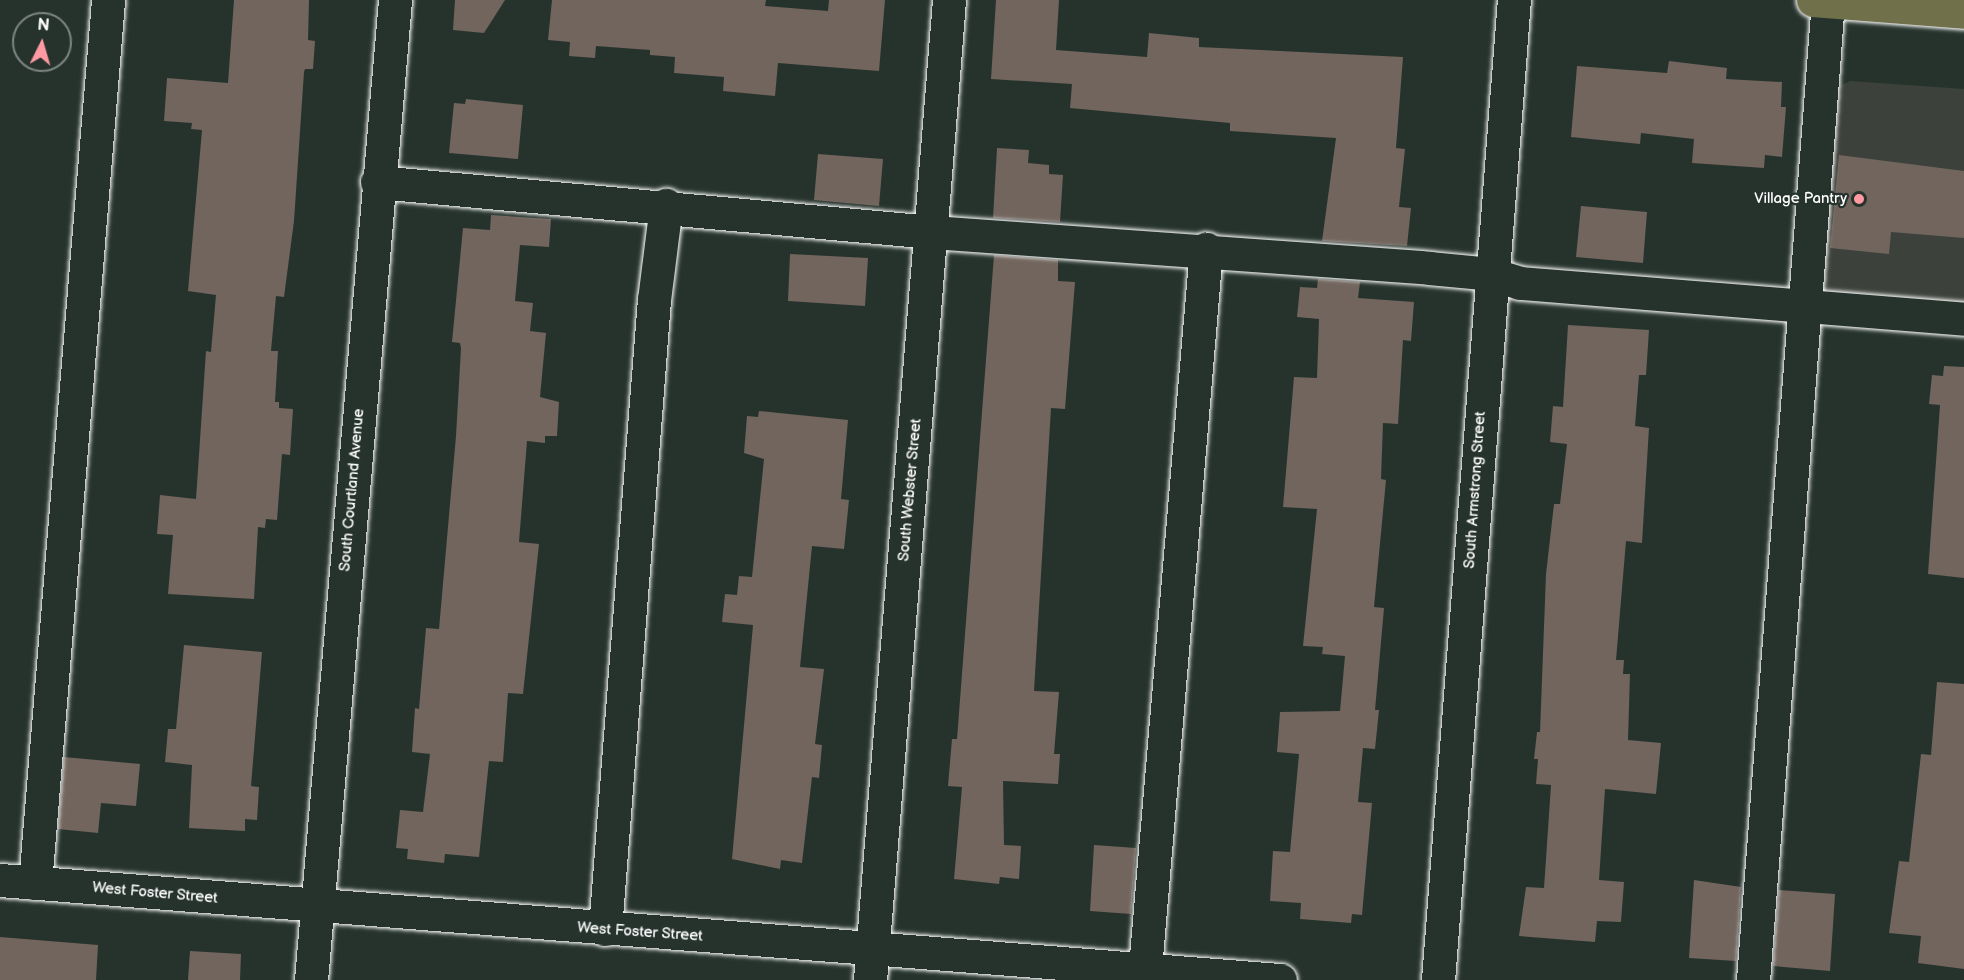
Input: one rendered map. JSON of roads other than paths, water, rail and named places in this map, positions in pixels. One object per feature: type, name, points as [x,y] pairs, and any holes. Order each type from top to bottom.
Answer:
[{"type":"main road","points":[[1834,1],[1964,12]]},
{"type":"street","points":[[35,883],[108,0]]},
{"type":"street","name":"South Courtland Avenue","points":[[311,980],[377,182],[395,0]]},
{"type":"street","name":"South Webster Street","points":[[871,964],[949,0]]},
{"type":"street","name":"South Armstrong Street","points":[[1438,980],[1514,0]]},
{"type":"street","points":[[1753,980],[1806,304],[1834,1]]},
{"type":"street","points":[[377,182],[666,205],[932,232],[1206,249],[1491,274],[1520,283],[1806,304],[1964,319]]},
{"type":"street","points":[[605,929],[654,300],[666,205]]},
{"type":"street","points":[[1145,975],[1206,249]]},
{"type":"street","name":"West Foster Street","points":[[0,880],[605,929],[871,964],[1280,980]]},
{"type":"place","name":"Village Pantry","points":[[1859,199]]}]
